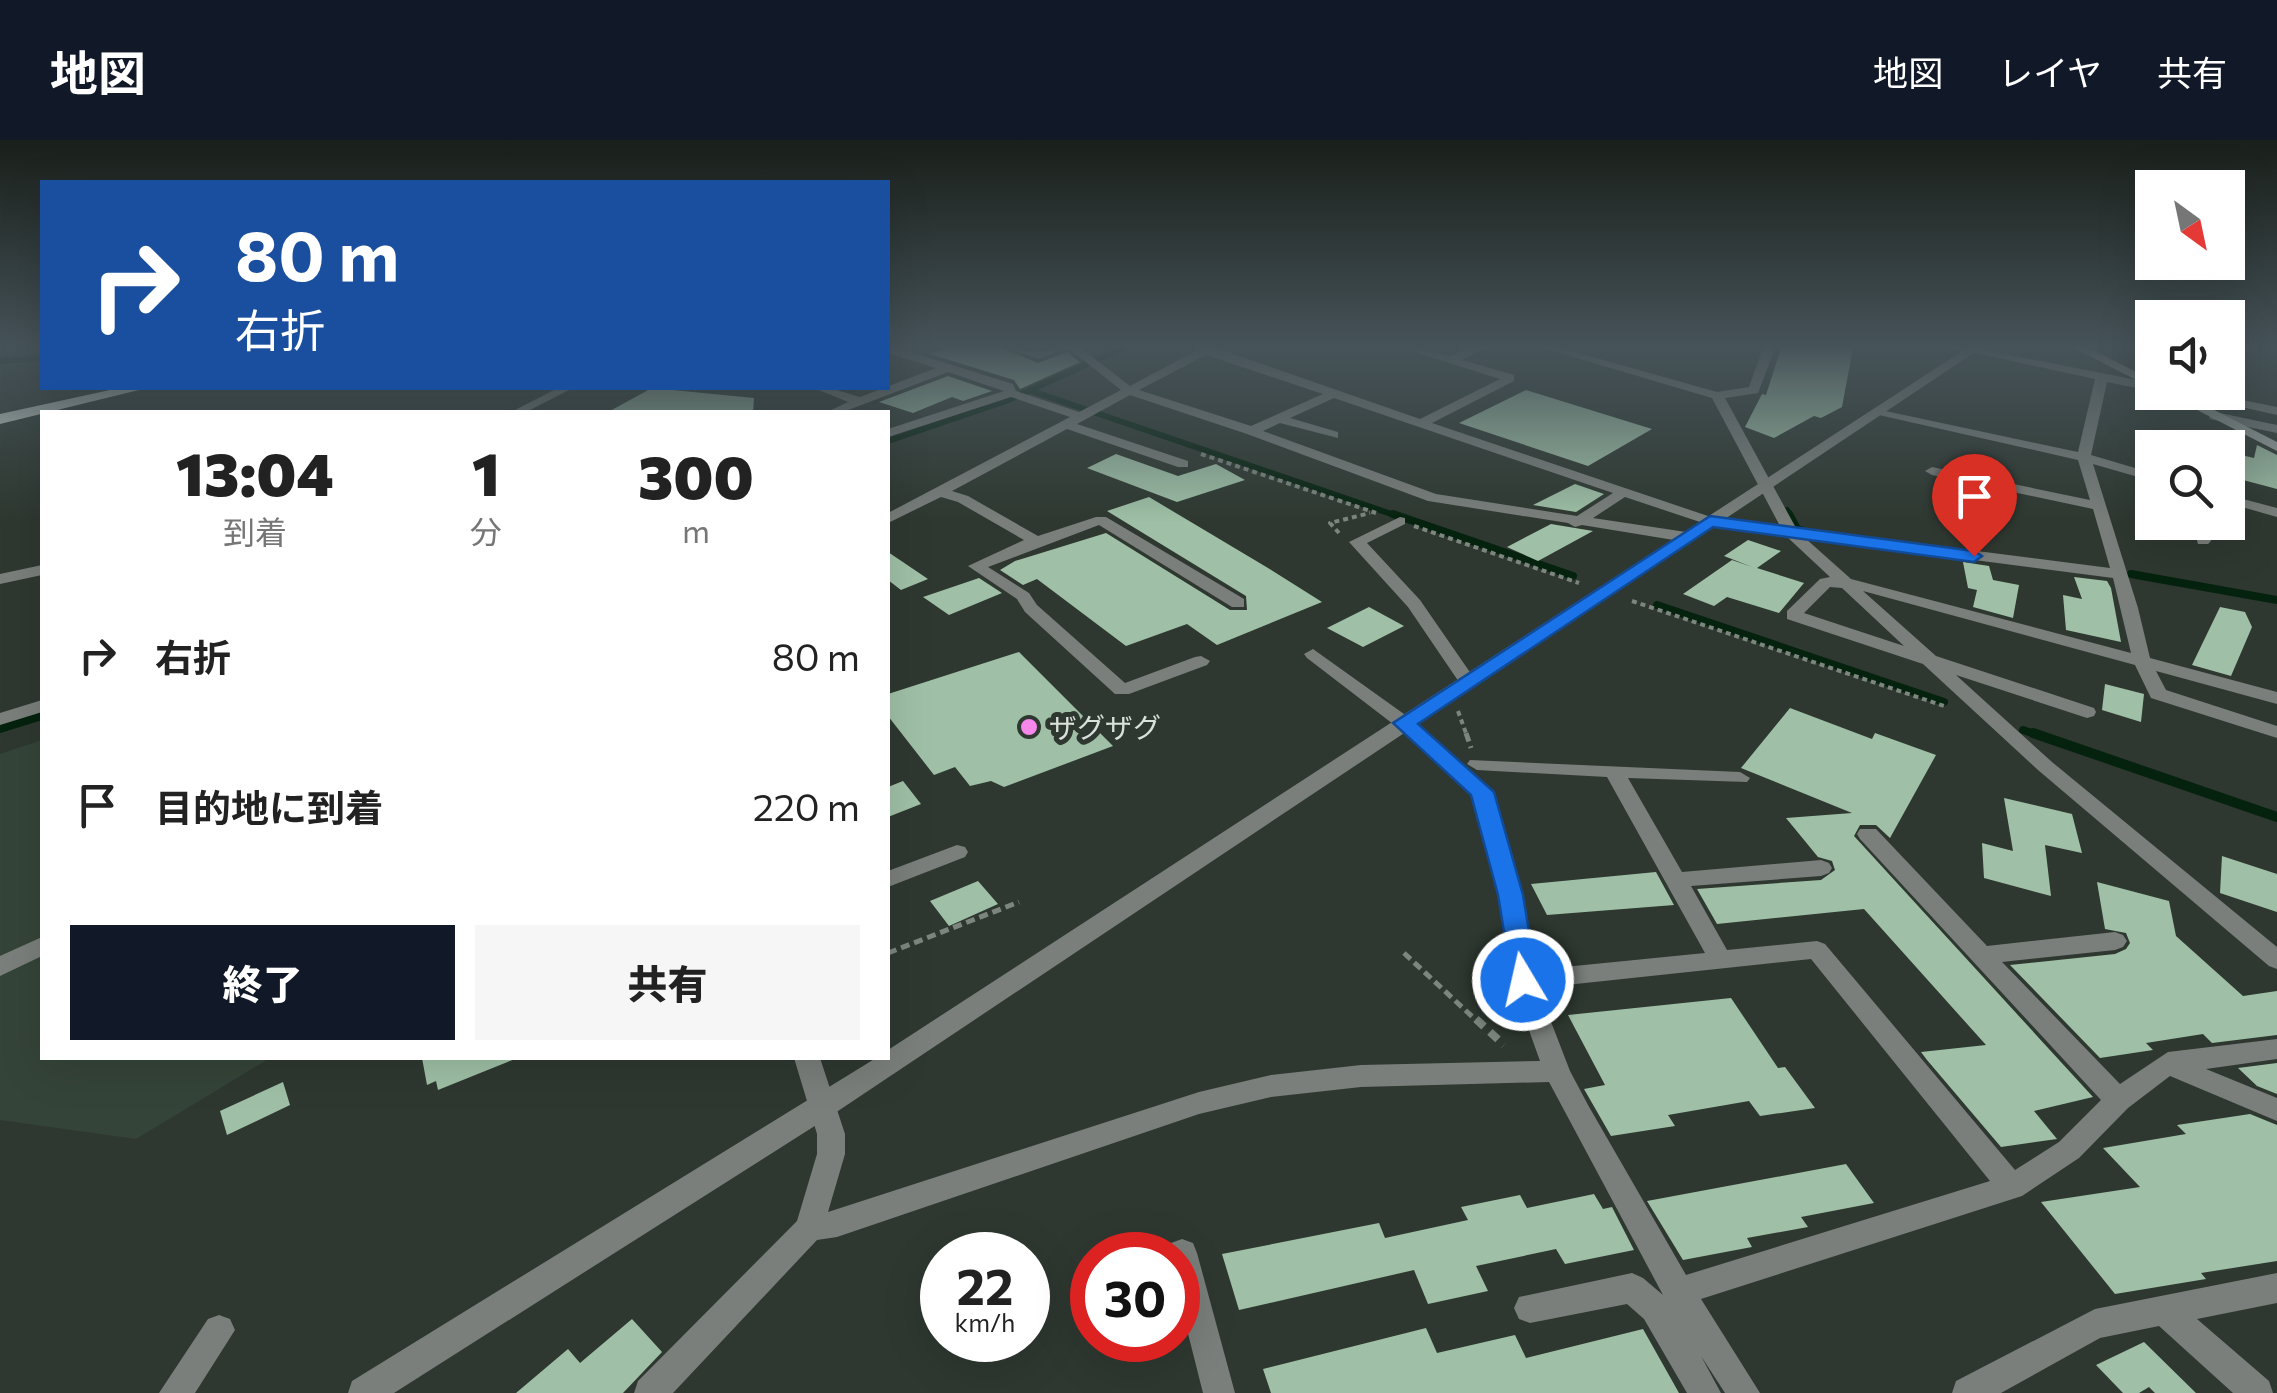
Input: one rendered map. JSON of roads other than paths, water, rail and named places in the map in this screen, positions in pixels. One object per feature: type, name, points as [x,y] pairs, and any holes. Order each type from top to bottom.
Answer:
[{"type":"highway","points":[[0,422],[40,412]]},
{"type":"highway","points":[[0,422],[40,415]]},
{"type":"main road","points":[[2203,410],[2277,447]]},
{"type":"street","points":[[890,432],[970,406]]},
{"type":"street","points":[[1051,406],[1183,464]]},
{"type":"street","points":[[890,518],[1101,406]]},
{"type":"street","points":[[1177,406],[1433,498],[1575,523],[1686,537]]},
{"type":"street","points":[[1252,431],[1306,406]]},
{"type":"street","points":[[1377,406],[1710,521],[2119,574]]},
{"type":"street","points":[[1424,422],[1454,406]]},
{"type":"street","points":[[1723,406],[1792,534],[1998,725],[2277,960]]},
{"type":"street","points":[[364,1393],[822,1107],[1885,406]]},
{"type":"street","points":[[2095,406],[2084,457],[2141,658],[2158,694],[2277,732]]},
{"type":"street","points":[[1876,413],[2084,457],[2135,472]]},
{"type":"street","points":[[890,416],[934,418]]},
{"type":"street","points":[[2215,416],[2277,429]]},
{"type":"street","points":[[1279,419],[1333,436]]},
{"type":"street","points":[[1932,472],[2097,506]]},
{"type":"street","points":[[942,492],[1036,541]]},
{"type":"street","points":[[1575,523],[1619,496]]},
{"type":"street","points":[[2245,504],[2277,513]]},
{"type":"street","points":[[1201,661],[1122,690],[1030,608],[1023,596],[976,566],[1101,520],[1238,603]]},
{"type":"street","points":[[1400,521],[1356,542],[1414,604],[1459,687]]},
{"type":"street","points":[[0,579],[40,570]]},
{"type":"street","points":[[2088,712],[1793,615],[1826,582],[1843,582],[2141,658],[2277,698]]},
{"type":"street","points":[[1313,654],[1404,723],[1482,792],[1510,895],[1523,980],[1544,1071],[1677,1292],[1744,1393]]},
{"type":"street","points":[[0,719],[40,707]]},
{"type":"street","points":[[1476,764],[1740,778]]},
{"type":"street","points":[[1614,772],[1721,960]]},
{"type":"street","points":[[1868,834],[2118,1100]]},
{"type":"street","points":[[890,878],[957,852]]},
{"type":"street","points":[[1676,880],[1820,868]]},
{"type":"street","points":[[1981,955],[2116,941]]},
{"type":"street","points":[[0,967],[40,947]]},
{"type":"street","points":[[1523,980],[1817,950],[2012,1187]]},
{"type":"street","points":[[1677,1292],[2012,1187],[2068,1150],[2118,1100],[2168,1063],[2277,1049]]},
{"type":"street","points":[[665,1387],[809,1228],[831,1154],[832,1134],[807,1060]]},
{"type":"street","points":[[2168,1063],[2277,1110]]},
{"type":"street","points":[[809,1228],[836,1224],[1199,1104],[1271,1086],[1362,1076],[1544,1071]]},
{"type":"street","points":[[1530,1308],[1632,1288],[1656,1308],[1705,1393]]},
{"type":"street","points":[[1968,1393],[2095,1324],[2277,1288]]},
{"type":"street","points":[[2164,1310],[2258,1393]]},
{"type":"street","points":[[1200,1321],[1219,1393]]},
{"type":"street","points":[[176,1393],[218,1330]]},
{"type":"waterway","points":[[890,440],[990,406]]},
{"type":"waterway","points":[[1077,406],[1400,517]]},
{"type":"waterway","points":[[1787,510],[1791,517]]},
{"type":"waterway","points":[[1393,514],[1573,576]]},
{"type":"waterway","points":[[1789,514],[1797,529],[1806,532]]},
{"type":"waterway","points":[[2131,574],[2277,600]]},
{"type":"waterway","points":[[1657,605],[1944,702]]},
{"type":"waterway","points":[[0,729],[40,717]]},
{"type":"waterway","points":[[2023,730],[2040,736]]},
{"type":"waterway","points":[[2033,733],[2277,817]]},
{"type":"place","name":"ザグザグ","points":[[1029,727]]}]
